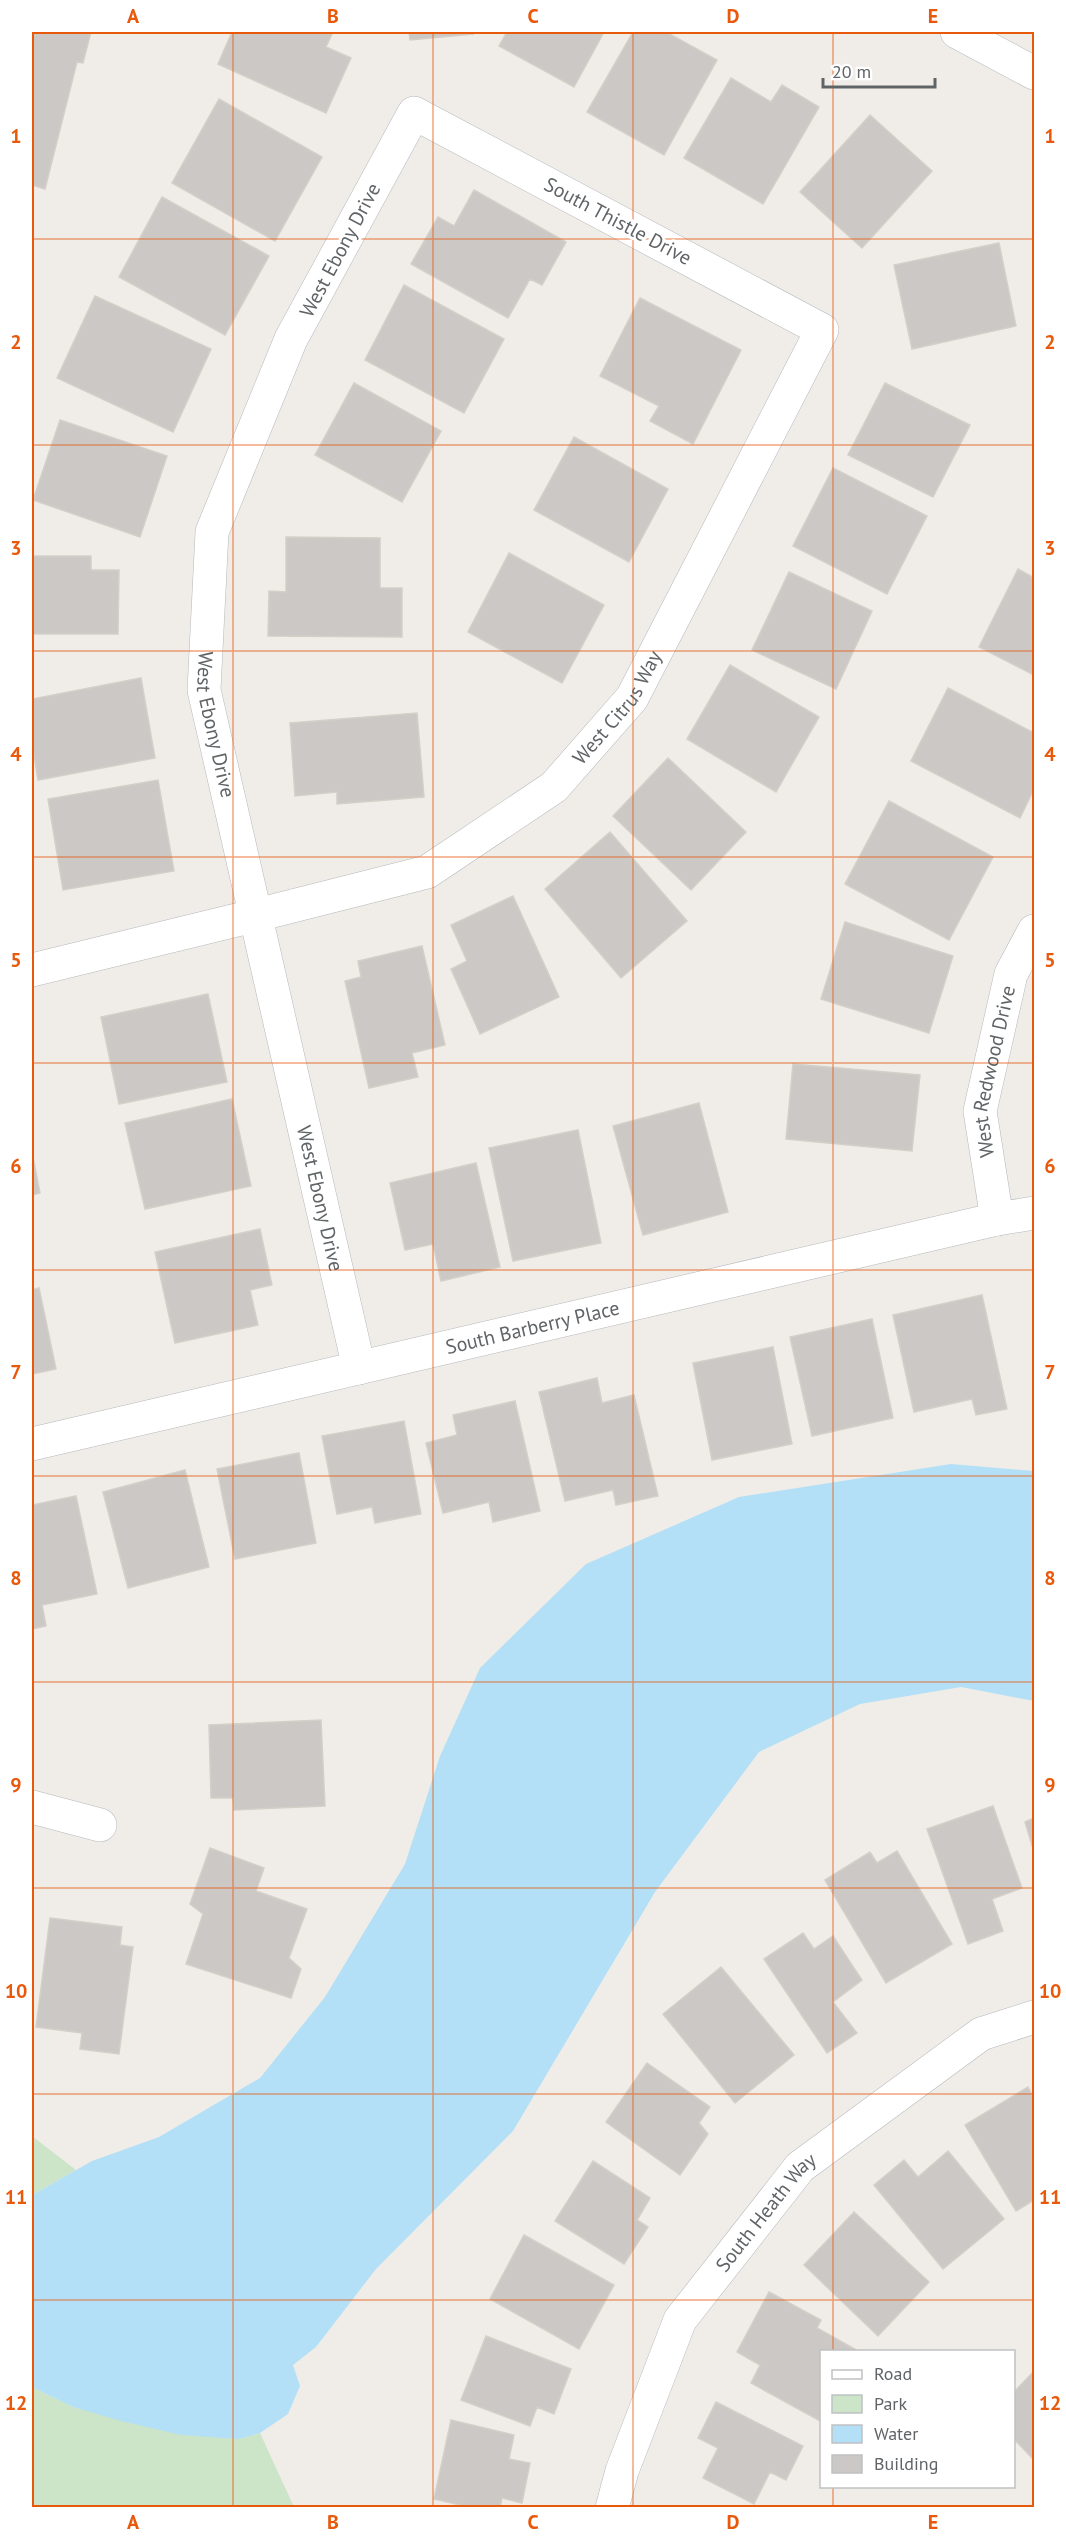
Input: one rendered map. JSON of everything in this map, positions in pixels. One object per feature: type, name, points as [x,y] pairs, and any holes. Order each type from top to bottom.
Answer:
[{"type":"street","points":[[957,32],[1035,73]]},
{"type":"street","name":"South Thistle Drive","points":[[414,113],[822,330]]},
{"type":"street","name":"West Ebony Drive","points":[[358,1368],[257,915],[204,690],[212,532],[291,339],[414,113]]},
{"type":"street","name":"West Citrus Way","points":[[32,970],[427,872],[554,787],[632,698],[822,330]]},
{"type":"street","name":"West Redwood Drive","points":[[997,1219],[980,1111],[1011,974],[1035,931]]},
{"type":"street","name":"South Barberry Place","points":[[32,1444],[997,1219],[1035,1213]]},
{"type":"street","points":[[32,1807],[100,1825]]},
{"type":"street","name":"South Heath Way","points":[[612,2508],[622,2471],[680,2320],[800,2167],[981,2034],[1035,2017]]},
{"type":"green space","points":[[32,2136],[76,2170],[34,2194],[32,2199]]},
{"type":"green space","points":[[32,2387],[73,2407],[239,2439],[260,2433],[294,2507],[32,2507]]},
{"type":"water","points":[[951,1464],[1034,1471],[1034,1701],[961,1687],[860,1704],[759,1752],[655,1892],[513,2131],[376,2269],[316,2347],[293,2365],[300,2386],[288,2414],[260,2433],[239,2439],[181,2435],[73,2407],[32,2387],[32,2199],[34,2194],[92,2161],[159,2137],[260,2078],[325,1997],[405,1864],[440,1756],[480,1668],[586,1564],[739,1497]]},
{"type":"building","points":[[32,32],[91,32],[83,63],[77,62],[45,189],[32,185]]},
{"type":"building","points":[[232,32],[333,32],[326,47],[351,58],[326,113],[218,64]]},
{"type":"building","points":[[409,32],[472,32],[473,34],[410,40]]},
{"type":"building","points":[[507,32],[604,32],[574,87],[499,46]]},
{"type":"building","points":[[633,32],[666,32],[717,60],[664,155],[587,112]]},
{"type":"building","points":[[731,78],[771,102],[782,85],[819,107],[763,204],[684,158]]},
{"type":"building","points":[[219,99],[322,157],[275,241],[172,183]]},
{"type":"building","points":[[870,115],[932,171],[862,248],[800,192]]},
{"type":"building","points":[[474,190],[566,242],[542,285],[530,279],[508,318],[411,264],[438,217],[454,226]]},
{"type":"building","points":[[162,197],[269,256],[225,335],[119,277]]},
{"type":"building","points":[[999,243],[1016,326],[912,349],[894,265]]},
{"type":"building","points":[[404,285],[504,339],[464,413],[365,360]]},
{"type":"building","points":[[95,296],[211,349],[173,432],[57,378]]},
{"type":"building","points":[[640,298],[741,350],[693,444],[650,421],[659,406],[600,376]]},
{"type":"building","points":[[354,383],[441,431],[402,502],[315,455]]},
{"type":"building","points":[[885,383],[970,425],[933,497],[848,455]]},
{"type":"building","points":[[60,420],[167,456],[140,537],[33,500]]},
{"type":"building","points":[[574,437],[668,489],[629,562],[534,510]]},
{"type":"building","points":[[833,468],[927,516],[887,594],[793,546]]},
{"type":"building","points":[[286,537],[380,538],[380,588],[402,588],[402,637],[268,636],[269,591],[286,592]]},
{"type":"building","points":[[509,553],[604,605],[562,683],[468,632]]},
{"type":"building","points":[[32,556],[91,556],[91,570],[119,570],[118,634],[32,634]]},
{"type":"building","points":[[1018,569],[1034,578],[1034,675],[979,647]]},
{"type":"building","points":[[789,572],[872,611],[836,689],[752,650]]},
{"type":"building","points":[[730,665],[819,717],[776,792],[687,739]]},
{"type":"building","points":[[141,678],[155,758],[38,780],[32,743],[32,699]]},
{"type":"building","points":[[948,688],[1034,733],[1034,789],[1020,818],[911,761]]},
{"type":"building","points":[[417,713],[424,797],[337,804],[337,792],[295,796],[290,723]]},
{"type":"building","points":[[668,758],[746,832],[691,890],[613,816]]},
{"type":"building","points":[[158,780],[174,871],[63,890],[48,799]]},
{"type":"building","points":[[889,801],[993,857],[949,940],[845,884]]},
{"type":"building","points":[[610,832],[687,921],[621,978],[545,889]]},
{"type":"building","points":[[513,896],[559,997],[480,1034],[451,969],[467,961],[451,925]]},
{"type":"building","points":[[845,922],[953,956],[929,1033],[821,999]]},
{"type":"building","points":[[422,946],[445,1045],[412,1053],[418,1077],[369,1088],[345,981],[361,977],[358,961]]},
{"type":"building","points":[[208,994],[227,1082],[119,1104],[101,1017]]},
{"type":"building","points":[[793,1064],[920,1075],[912,1151],[786,1139]]},
{"type":"building","points":[[232,1099],[251,1186],[145,1209],[125,1123]]},
{"type":"building","points":[[699,1103],[728,1212],[643,1235],[613,1126]]},
{"type":"building","points":[[578,1130],[601,1243],[513,1261],[489,1148]]},
{"type":"building","points":[[32,1152],[40,1193],[32,1195]]},
{"type":"building","points":[[476,1163],[500,1267],[441,1281],[433,1244],[405,1250],[390,1183]]},
{"type":"building","points":[[260,1229],[272,1285],[250,1290],[258,1325],[175,1343],[155,1252]]},
{"type":"building","points":[[39,1288],[56,1369],[32,1374],[32,1290]]},
{"type":"building","points":[[982,1295],[1007,1409],[976,1415],[972,1399],[914,1412],[893,1315]]},
{"type":"building","points":[[872,1319],[893,1418],[812,1436],[790,1337]]},
{"type":"building","points":[[773,1347],[792,1444],[712,1460],[693,1363]]},
{"type":"building","points":[[597,1378],[602,1403],[634,1395],[658,1496],[616,1505],[613,1490],[565,1501],[539,1392]]},
{"type":"building","points":[[515,1401],[540,1511],[493,1522],[489,1502],[443,1513],[426,1443],[457,1435],[453,1415]]},
{"type":"building","points":[[404,1421],[421,1514],[375,1523],[372,1507],[337,1514],[322,1436]]},
{"type":"building","points":[[299,1453],[316,1543],[235,1559],[217,1469]]},
{"type":"building","points":[[185,1470],[209,1567],[128,1588],[103,1492]]},
{"type":"building","points":[[76,1496],[97,1594],[42,1605],[46,1626],[32,1629],[32,1505]]},
{"type":"building","points":[[321,1720],[325,1806],[234,1810],[233,1798],[211,1798],[209,1725]]},
{"type":"building","points":[[993,1806],[1022,1888],[992,1899],[1003,1931],[968,1944],[927,1829]]},
{"type":"building","points":[[1034,1818],[1034,1852],[1025,1822]]},
{"type":"building","points":[[210,1848],[264,1868],[256,1891],[307,1909],[289,1958],[301,1969],[291,1998],[186,1964],[203,1914],[190,1904]]},
{"type":"building","points":[[897,1851],[952,1944],[886,1983],[825,1880],[870,1852],[877,1863]]},
{"type":"building","points":[[50,1918],[122,1927],[120,1945],[133,1947],[119,2054],[80,2049],[82,2033],[36,2027]]},
{"type":"building","points":[[803,1933],[814,1949],[833,1936],[862,1980],[833,2002],[857,2033],[827,2053],[764,1959]]},
{"type":"building","points":[[721,1967],[794,2055],[735,2103],[663,2014]]},
{"type":"building","points":[[647,2063],[710,2107],[699,2123],[708,2134],[680,2175],[606,2122]]},
{"type":"building","points":[[1028,2087],[1034,2099],[1034,2200],[1016,2211],[965,2125]]},
{"type":"building","points":[[948,2151],[1004,2219],[943,2269],[874,2185],[904,2160],[918,2177]]},
{"type":"building","points":[[593,2161],[650,2198],[637,2220],[648,2227],[624,2264],[555,2221]]},
{"type":"building","points":[[854,2212],[929,2282],[878,2336],[804,2265]]},
{"type":"building","points":[[524,2235],[614,2285],[579,2349],[490,2299]]},
{"type":"building","points":[[769,2292],[821,2320],[817,2328],[856,2350],[820,2350],[820,2421],[751,2383],[760,2365],[737,2352]]},
{"type":"building","points":[[486,2336],[571,2369],[554,2414],[537,2407],[530,2426],[461,2400]]},
{"type":"building","points":[[1034,2371],[1034,2460],[1015,2440],[1015,2391]]},
{"type":"building","points":[[716,2402],[803,2446],[786,2480],[770,2472],[754,2504],[703,2478],[718,2448],[698,2438]]},
{"type":"building","points":[[451,2420],[514,2435],[509,2459],[530,2463],[522,2503],[502,2498],[500,2508],[473,2508],[434,2499]]}]
